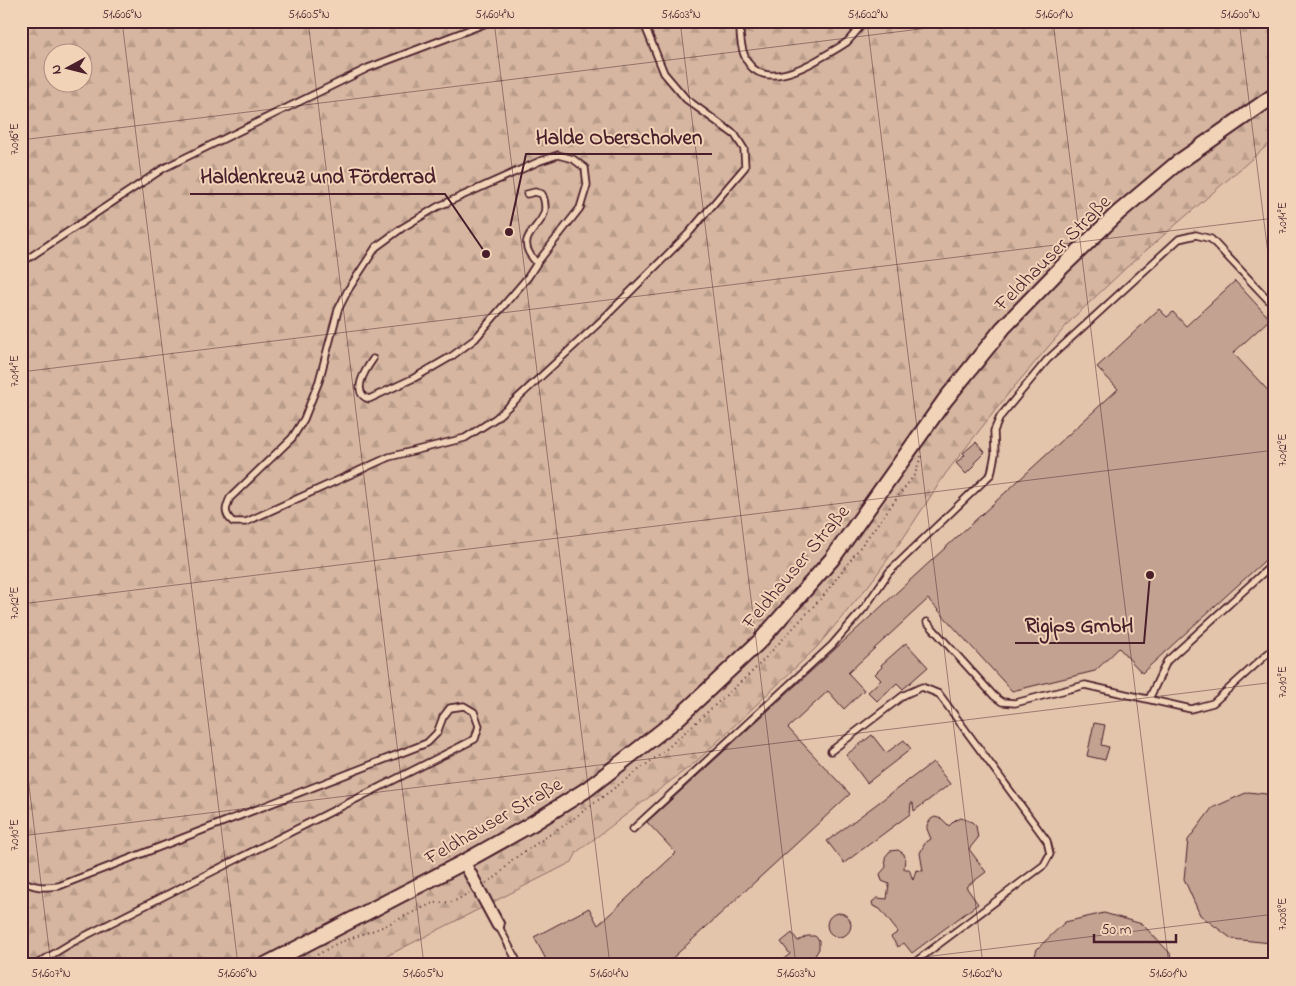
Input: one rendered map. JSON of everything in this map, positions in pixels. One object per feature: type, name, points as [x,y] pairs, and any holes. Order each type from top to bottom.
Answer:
[{"type":"street","name":"Feldhauser Straße","points":[[264,965],[464,862],[530,825],[586,790],[676,720],[760,641],[832,559],[945,400],[1009,322],[1118,213],[1176,164],[1275,95]]},
{"type":"street","points":[[464,862],[498,925]]},
{"type":"lane","points":[[21,263],[164,168],[368,68],[492,21]]},
{"type":"lane","points":[[373,360],[364,374],[361,383],[362,393],[365,398],[369,399],[414,378],[452,356],[475,338],[528,277],[580,208],[587,185],[585,168],[573,158],[558,155],[513,172],[437,207],[402,228],[376,247],[352,283],[338,310],[319,381],[304,419],[292,438],[230,498],[225,509],[226,516],[233,522],[246,522],[389,456],[465,438],[496,418],[602,320],[688,234],[745,167],[744,149],[735,135],[686,99],[664,73],[643,21]]},
{"type":"lane","points":[[740,21],[742,52],[750,66],[764,76],[784,75],[812,63],[847,42],[864,21]]},
{"type":"lane","points":[[527,194],[535,192],[542,194],[546,204],[545,214],[527,238],[526,248],[530,256],[537,263]]},
{"type":"lane","points":[[633,829],[832,645],[865,607],[889,572],[992,474],[995,454],[994,431],[1000,417],[1046,360],[1179,239],[1196,236],[1211,239],[1275,307]]},
{"type":"lane","points":[[1150,699],[1167,661],[1275,562]]},
{"type":"lane","points":[[927,622],[994,696],[1002,702],[1015,703],[1085,685],[1191,709],[1213,704],[1275,647]]},
{"type":"lane","points":[[831,751],[904,695],[922,687],[939,694],[1047,841],[1050,854],[1044,865],[911,965]]},
{"type":"lane","points":[[21,880],[44,888],[59,886],[427,743],[437,733],[443,717],[450,708],[464,706],[474,712],[479,726],[475,739],[73,942],[35,965]]},
{"type":"lane","points":[[498,925],[519,965]]},
{"type":"path","points":[[300,965],[338,944],[380,928]]},
{"type":"shaded area","points":[[1275,142],[1275,965],[369,965],[572,862],[577,853],[697,761],[816,648],[869,585],[904,537],[946,473],[1008,394],[1072,319],[1127,267],[1269,144]]},
{"type":"green space","points":[[29,21],[1275,21],[1275,142],[1269,144],[1127,267],[1072,319],[1008,394],[946,473],[904,537],[869,585],[816,648],[697,761],[577,852],[572,862],[369,965],[21,965],[21,26]]},
{"type":"building","points":[[1235,281],[1270,319],[1233,353],[1275,398],[1275,551],[1142,673],[1119,648],[1095,671],[1012,691],[928,599],[848,673],[864,690],[844,709],[828,691],[788,728],[850,794],[665,965],[549,965],[534,937],[589,908],[598,925],[676,853],[647,822],[1118,389],[1097,367],[1159,309],[1167,317],[1173,312],[1186,326]]},
{"type":"building","points":[[976,442],[985,452],[966,474],[956,463],[965,455],[963,453]]},
{"type":"building","points":[[906,643],[928,667],[903,689],[897,683],[877,701],[868,692],[881,680],[875,674],[882,667],[881,665]]},
{"type":"building","points":[[1094,723],[1105,725],[1101,745],[1109,747],[1105,760],[1087,756]]},
{"type":"building","points":[[872,735],[886,753],[904,740],[911,749],[867,783],[846,755]]},
{"type":"building","points":[[933,762],[950,784],[914,811],[913,803],[911,803],[910,814],[844,863],[827,841]]},
{"type":"building","points":[[1248,792],[1275,795],[1275,942],[1271,943],[1232,939],[1200,915],[1184,879],[1188,840],[1212,808]]},
{"type":"building","points":[[935,817],[942,819],[949,826],[955,820],[961,818],[972,822],[976,826],[978,838],[969,849],[986,872],[966,887],[978,904],[912,953],[904,943],[898,947],[891,937],[898,932],[880,909],[873,906],[872,902],[877,898],[887,899],[889,884],[882,881],[880,874],[886,867],[885,857],[890,851],[898,850],[904,854],[904,869],[909,869],[913,880],[916,870],[923,871],[920,853],[925,843],[931,839],[927,825]]},
{"type":"building","points":[[839,913],[847,917],[851,925],[847,933],[839,937],[831,933],[827,925],[831,917]]},
{"type":"building","points":[[1104,913],[1142,924],[1170,953],[1172,965],[1032,965],[1037,949],[1065,922]]},
{"type":"building","points":[[792,933],[798,941],[807,936],[815,936],[819,940],[819,949],[813,959],[805,965],[776,965],[790,954],[781,942]]},
{"type":"place","name":"Halde Oberscholven","points":[[509,232]]},
{"type":"place","name":"Haldenkreuz und Förderrad","points":[[486,254]]},
{"type":"place","name":"Rigips GmbH","points":[[1150,575]]}]
